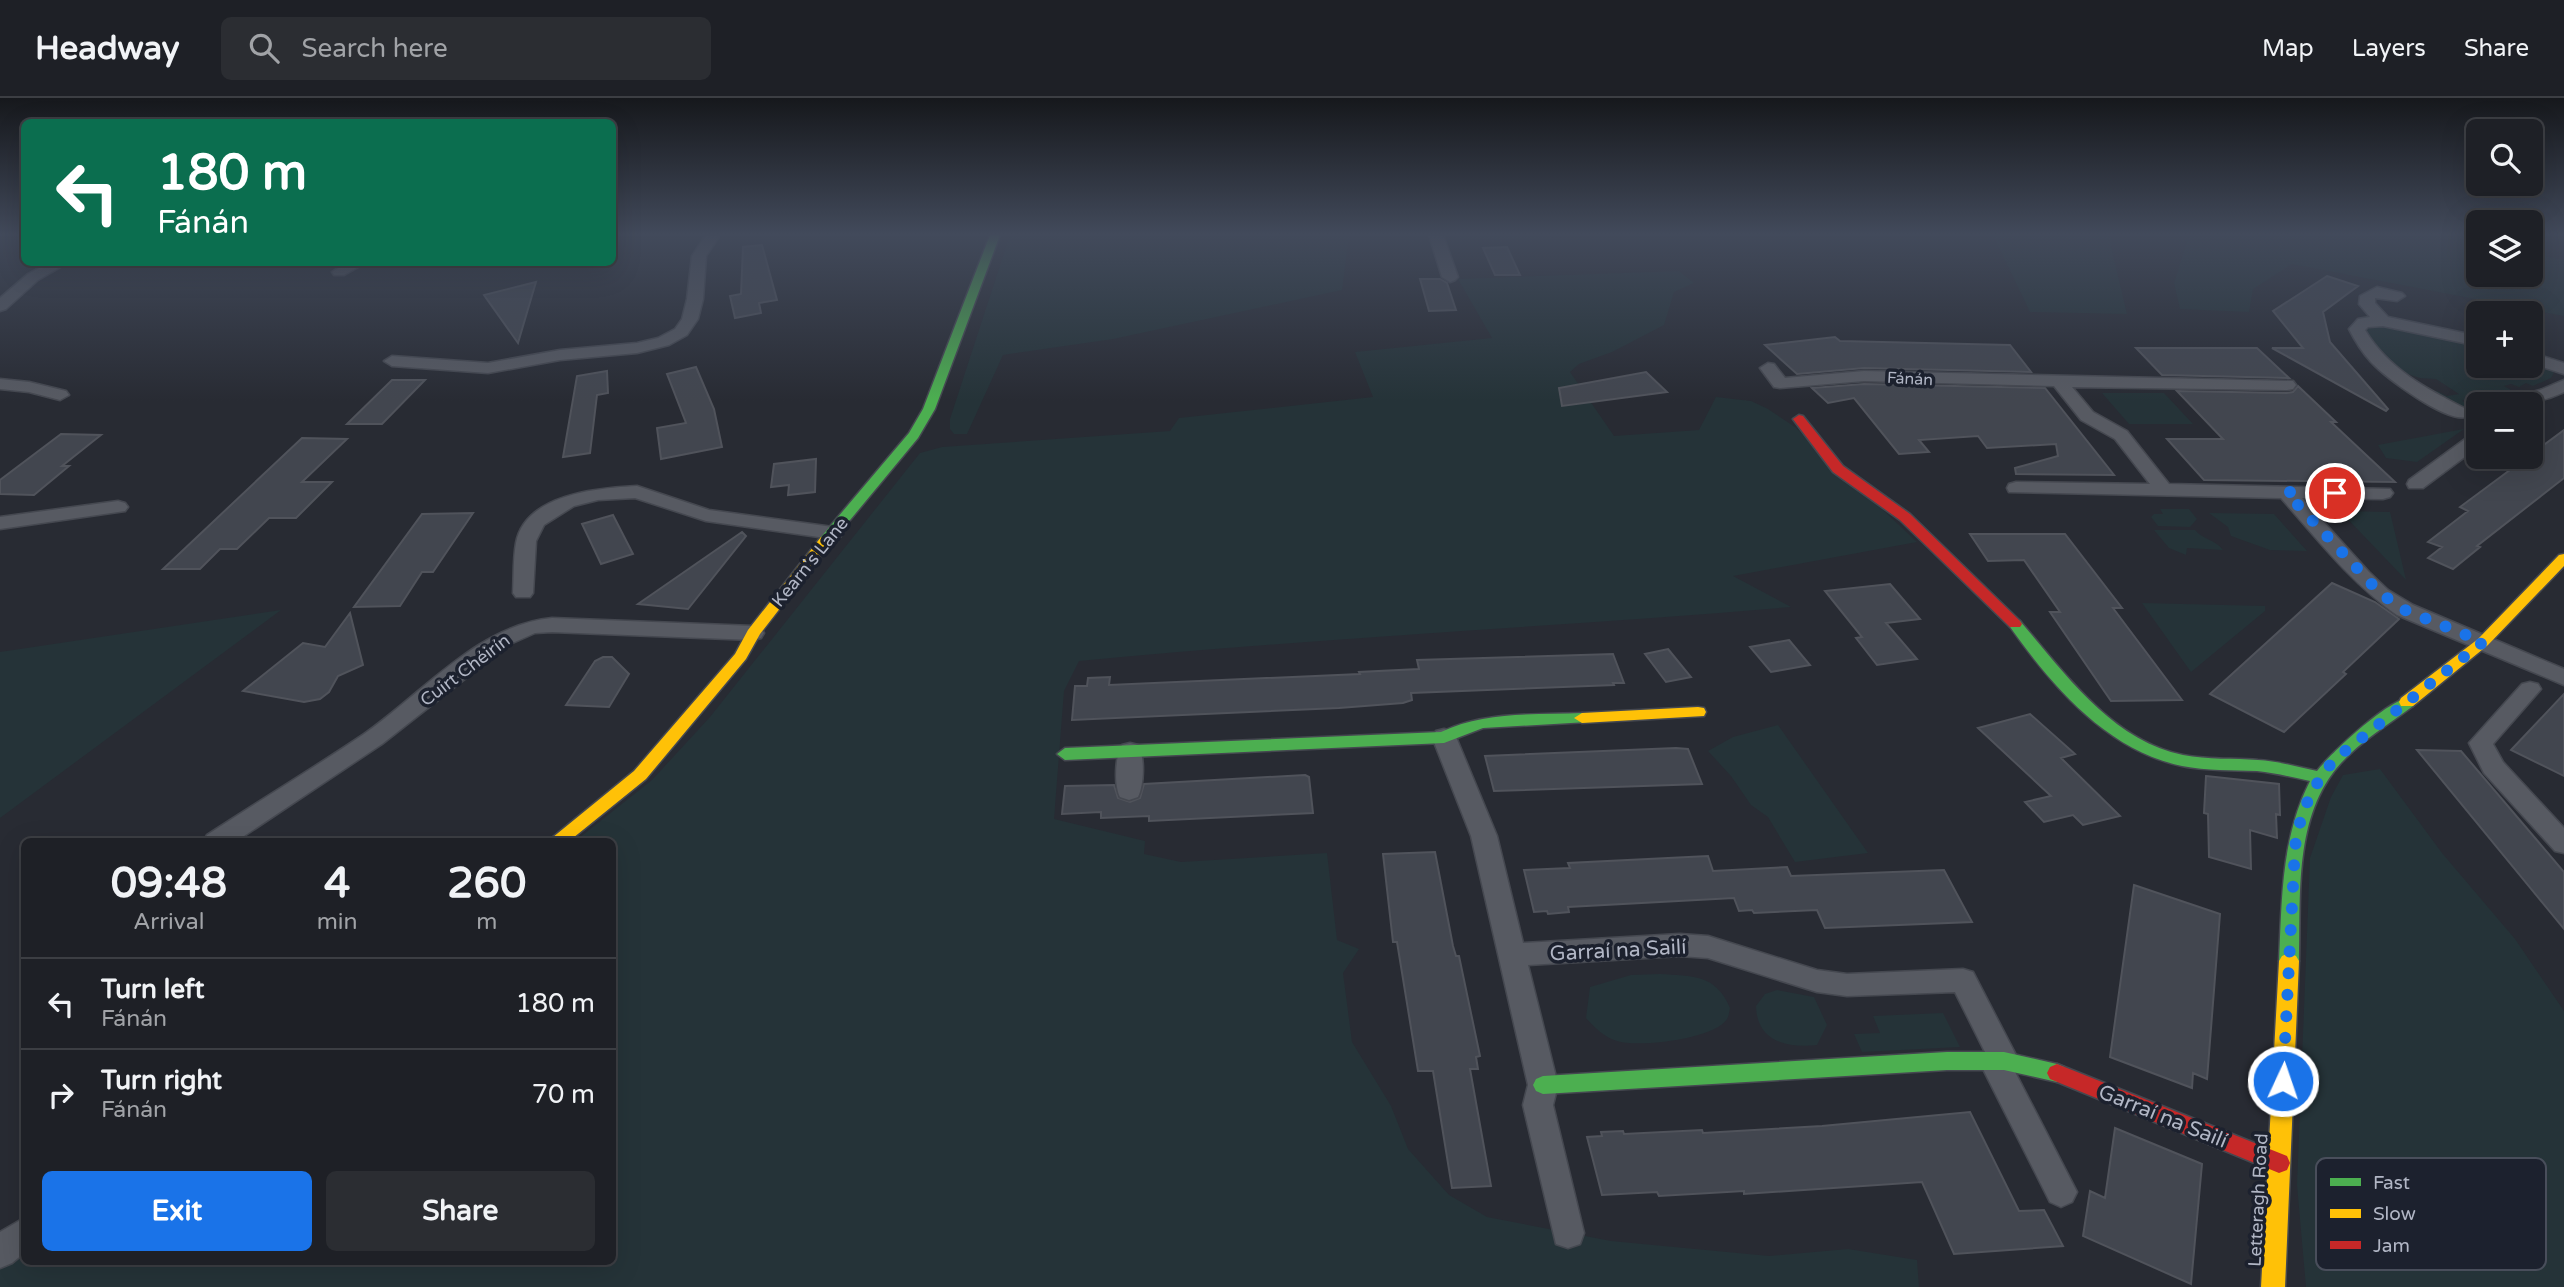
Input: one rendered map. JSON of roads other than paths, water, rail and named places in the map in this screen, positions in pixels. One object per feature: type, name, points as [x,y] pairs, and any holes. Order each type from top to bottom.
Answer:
[{"type":"street","points":[[0,306],[18,290]]},
{"type":"street","points":[[392,361],[488,368],[560,355],[637,348],[663,342],[681,332],[690,319],[696,290]]},
{"type":"street","name":"Kearn's Lane","points":[[561,838],[640,775],[689,720],[741,656],[753,633],[880,478],[926,416],[974,290]]},
{"type":"street","points":[[2383,321],[2367,304],[2368,296],[2377,292],[2397,296]]},
{"type":"street","points":[[2460,413],[2414,387],[2386,367],[2357,329],[2364,322],[2383,321],[2466,338]]},
{"type":"street","points":[[2543,362],[2564,369]]},
{"type":"street","name":"Fánán","points":[[1768,368],[1780,383],[1864,376],[2287,385]]},
{"type":"street","points":[[2191,370],[2204,384]]},
{"type":"street","points":[[2059,382],[2087,416],[2121,435],[2164,490]]},
{"type":"street","points":[[0,384],[42,389],[60,395]]},
{"type":"street","points":[[2414,387],[2444,385]]},
{"type":"street","points":[[2543,395],[2560,390]]},
{"type":"street","points":[[1799,419],[1838,469],[1905,517],[2010,617],[2082,703],[2105,724],[2133,743],[2184,761],[2273,767],[2319,777]]},
{"type":"street","points":[[2416,484],[2466,447]]},
{"type":"street","points":[[2016,488],[2383,493]]},
{"type":"street","points":[[523,593],[526,541],[536,522],[554,508],[597,494],[637,492],[706,515],[833,533]]},
{"type":"street","points":[[2286,492],[2381,594],[2405,610],[2483,642],[2558,668]]},
{"type":"street","points":[[0,523],[118,507]]},
{"type":"street","name":"Letteragh Road","points":[[2273,1287],[2295,847],[2300,815],[2319,777],[2356,740],[2440,678],[2483,642],[2564,558]]},
{"type":"street","name":"Cuirt Chéirín","points":[[222,838],[374,738],[500,640],[520,631],[552,625],[753,633]]},
{"type":"street","points":[[2530,689],[2481,743],[2493,766],[2562,840]]},
{"type":"street","points":[[1065,754],[1444,737],[1467,726],[1483,723],[1698,712]]},
{"type":"street","points":[[1444,737],[1483,836],[1543,1085],[1538,1105],[1568,1233]]},
{"type":"street","points":[[1129,791],[1130,751]]},
{"type":"street","name":"Garraí na Sailí","points":[[1512,956],[1680,946],[1707,947],[1737,954],[1817,981],[1847,985],[1963,980],[2061,1192]]},
{"type":"street","name":"Garraí na Sailí","points":[[1543,1085],[1947,1061],[1999,1061],[2060,1074],[2280,1163]]},
{"type":"street","points":[[0,1252],[21,1235]]}]
